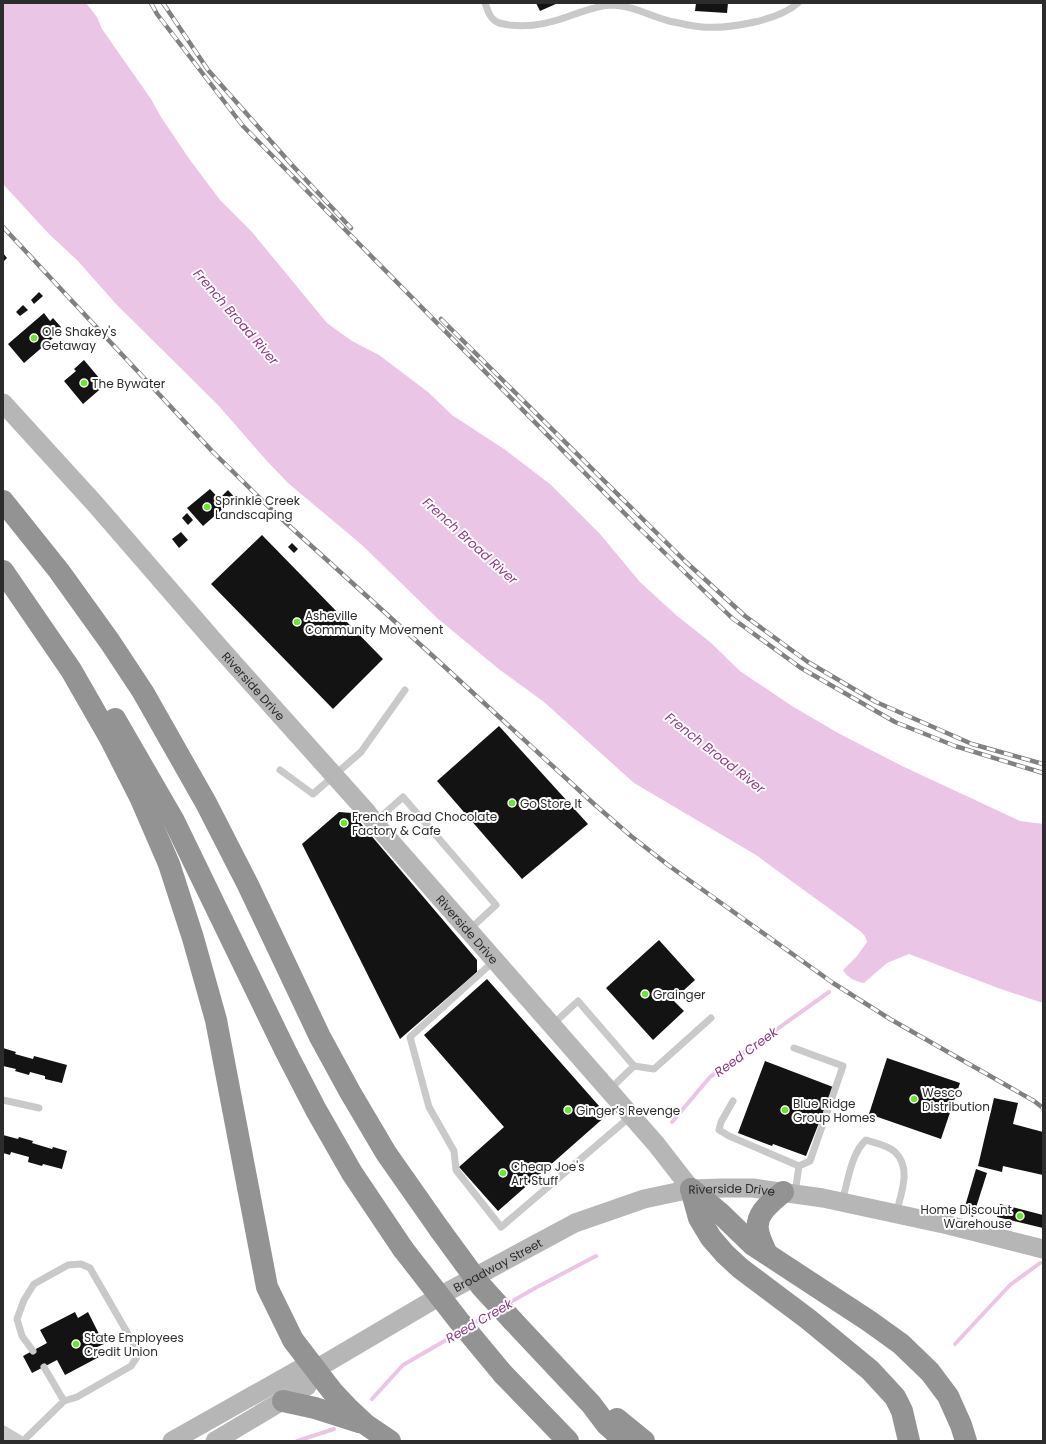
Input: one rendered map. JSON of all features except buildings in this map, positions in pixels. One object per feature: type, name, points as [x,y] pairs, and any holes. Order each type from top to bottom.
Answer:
[{"type":"highway","points":[[3,501],[59,571],[110,642],[143,692],[206,803],[248,885],[320,1037],[386,1153],[481,1286],[591,1404],[606,1424],[625,1441]]},
{"type":"highway","points":[[3,560],[57,628],[107,705],[142,764],[174,821],[286,1052],[316,1110],[352,1173],[404,1249],[459,1321],[503,1374],[568,1441]]},
{"type":"highway","points":[[3,571],[71,670],[110,738],[140,797],[169,864],[193,938],[216,1020],[268,1288],[293,1340],[304,1356],[316,1369],[332,1391],[348,1408],[366,1424],[390,1441]]},
{"type":"highway","points":[[691,1189],[720,1213],[753,1245],[887,1333],[915,1357],[930,1372],[948,1396],[961,1425],[966,1441]]},
{"type":"highway","points":[[691,1189],[699,1218],[725,1254],[740,1268],[808,1319],[870,1370],[895,1397],[902,1411],[909,1441]]},
{"type":"highway","points":[[767,1254],[758,1230],[759,1218],[764,1209],[789,1193]]},
{"type":"highway","points":[[283,1401],[315,1408],[366,1424]]},
{"type":"highway","points":[[591,1404],[616,1417],[644,1441]]},
{"type":"main road","name":"Riverside Drive","points":[[3,403],[96,505],[220,648],[335,776],[656,1144],[691,1189],[753,1188],[789,1193],[842,1202],[1043,1248]]},
{"type":"main road","name":"Broadway Street","points":[[172,1441],[298,1370],[316,1369],[445,1293],[575,1223],[644,1199],[691,1189]]},
{"type":"main road","points":[[215,1441],[307,1386],[316,1369]]},
{"type":"street","points":[[3,1432],[18,1441]]},
{"type":"lane","points":[[485,3],[494,21],[511,25],[536,26],[600,6],[611,5],[625,7],[668,20],[704,27],[728,26],[768,19],[782,14],[798,3]]},
{"type":"lane","points":[[280,770],[313,794],[361,752],[405,690]]},
{"type":"lane","points":[[374,822],[403,797],[496,905],[468,930]]},
{"type":"lane","points":[[495,960],[410,1037],[429,1108],[454,1151],[456,1170],[501,1227],[631,1116]]},
{"type":"lane","points":[[552,1025],[578,1001],[634,1066],[654,1069],[711,1018]]},
{"type":"lane","points":[[789,1193],[799,1166],[810,1160],[843,1066],[794,1048]]},
{"type":"lane","points":[[608,1090],[634,1066]]},
{"type":"lane","points":[[3,1100],[40,1108]]},
{"type":"lane","points":[[733,1101],[721,1122],[720,1130],[729,1136],[799,1166]]},
{"type":"lane","points":[[842,1202],[856,1154],[861,1144],[866,1140],[895,1151],[904,1165],[904,1183],[896,1214]]},
{"type":"lane","points":[[23,1441],[64,1401],[77,1398],[131,1366],[137,1357],[135,1346],[90,1268],[81,1264],[68,1265],[34,1284],[24,1300],[17,1319],[22,1336],[33,1351]]},
{"type":"lane","points":[[44,1367],[64,1401]]},
{"type":"water","name":"French Broad River","points":[[3,3],[86,3],[97,17],[102,29],[151,99],[161,117],[190,160],[220,200],[252,232],[327,323],[352,341],[379,355],[428,392],[452,415],[504,449],[550,484],[600,534],[640,582],[676,615],[710,642],[740,671],[792,706],[838,733],[902,766],[1020,821],[1043,824],[1043,1003],[998,988],[909,954],[887,963],[864,983],[849,977],[843,970],[857,956],[867,942],[865,936],[860,931],[756,855],[634,783],[544,702],[500,670],[437,618],[362,545],[288,483],[218,405],[115,303],[78,261],[49,234],[3,184]]},
{"type":"waterway","name":"Reed Creek","points":[[672,1122],[710,1077],[829,992]]},
{"type":"waterway","name":"Reed Creek","points":[[507,1304],[596,1256]]},
{"type":"waterway","points":[[955,1344],[1010,1285],[1040,1263]]},
{"type":"waterway","name":"Reed Creek","points":[[471,1325],[494,1311]]},
{"type":"waterway","name":"Reed Creek","points":[[372,1399],[403,1365],[460,1332]]},
{"type":"waterway","name":"Reed Creek","points":[[297,1441],[334,1429]]},
{"type":"railway","points":[[151,3],[157,14],[243,126],[639,528],[732,618],[801,668],[895,722],[955,746],[1043,773]]},
{"type":"railway","points":[[163,3],[208,70],[292,165],[351,228]]},
{"type":"railway","points":[[3,227],[212,451],[274,512],[631,836],[668,865],[833,983],[890,1019],[1034,1101],[1043,1108]]},
{"type":"railway","points":[[441,319],[686,562],[745,616],[808,662],[876,702],[972,744],[1043,764]]},
{"type":"place","name":"Ole Shakey's Getaway","points":[[34,338]]},
{"type":"place","name":"The Bywater","points":[[84,383]]},
{"type":"place","name":"Sprinkle Creek Landscaping","points":[[207,507]]},
{"type":"place","name":"Asheville Community Movement","points":[[297,622]]},
{"type":"place","name":"Go Store It","points":[[512,803]]},
{"type":"place","name":"French Broad Chocolate Factory & Cafe","points":[[344,823]]},
{"type":"place","name":"Grainger","points":[[645,994]]},
{"type":"place","name":"Wesco Distribution","points":[[914,1099]]},
{"type":"place","name":"Ginger’s Revenge","points":[[568,1110]]},
{"type":"place","name":"Blue Ridge Group Homes","points":[[785,1110]]},
{"type":"place","name":"Cheap Joe's Art Stuff","points":[[503,1173]]},
{"type":"place","name":"Home Discount Warehouse","points":[[1020,1216]]},
{"type":"place","name":"State Employees Credit Union","points":[[76,1344]]}]
